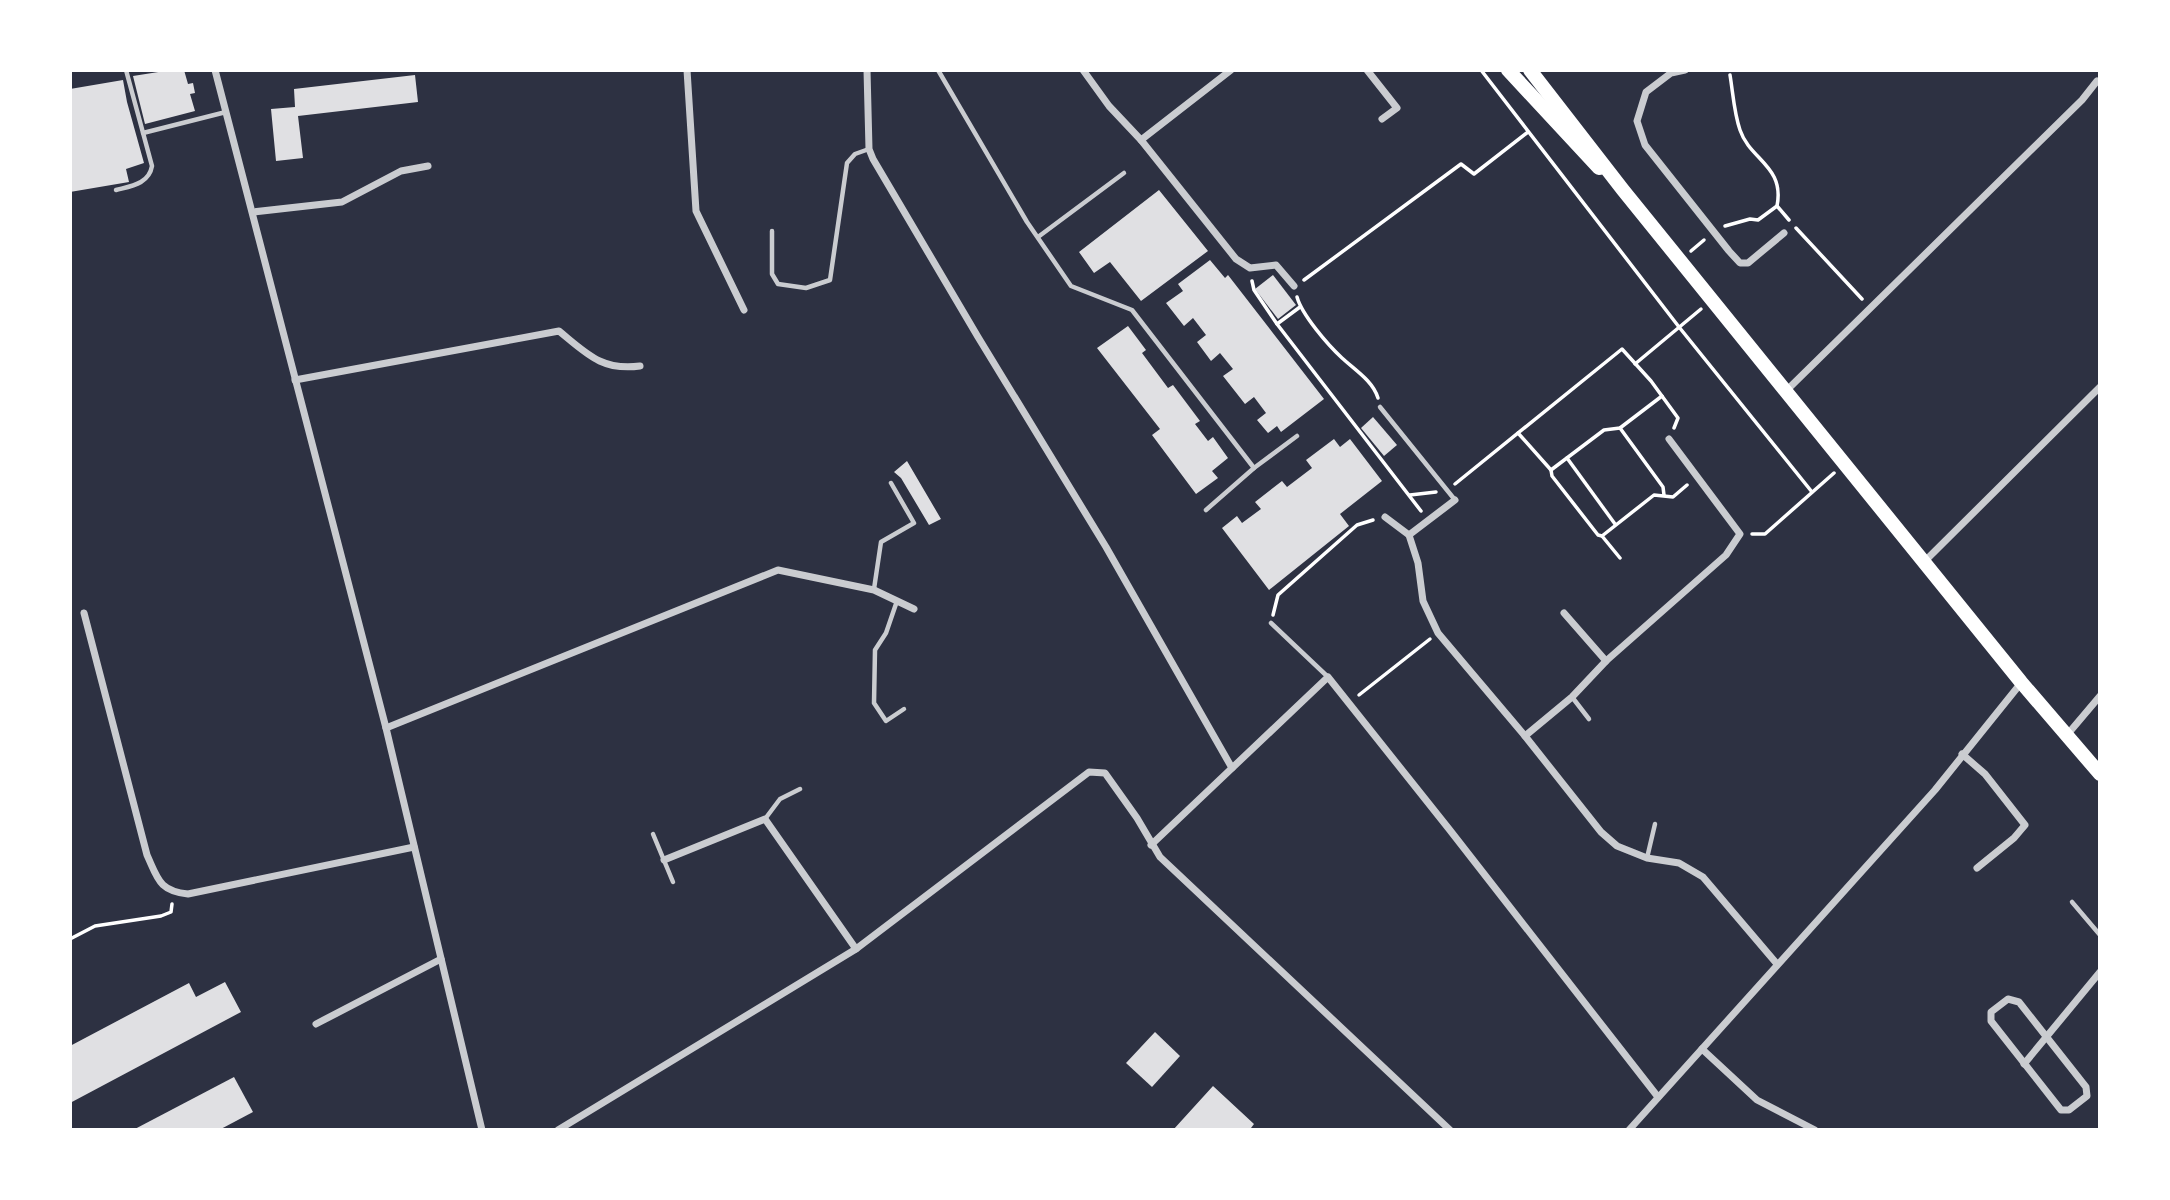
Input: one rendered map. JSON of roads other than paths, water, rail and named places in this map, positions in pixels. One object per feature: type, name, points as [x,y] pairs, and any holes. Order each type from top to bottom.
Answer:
[{"type":"main road","points":[[1508,70],[1586,156],[1623,190]]},
{"type":"main road","points":[[1530,70],[1623,190],[2021,682],[2100,774]]},
{"type":"street","points":[[215,70],[386,728],[482,1130]]},
{"type":"street","points":[[687,70],[696,211],[744,310]]},
{"type":"street","points":[[867,70],[869,149],[971,326],[1106,548],[1232,768]]},
{"type":"street","points":[[1083,70],[1109,107],[1142,140],[1236,258],[1250,268],[1276,265],[1294,286]]},
{"type":"street","points":[[1142,140],[1231,70]]},
{"type":"street","points":[[1367,70],[1396,108],[1382,119]]},
{"type":"street","points":[[1685,70],[1671,73],[1646,92],[1637,121],[1645,145],[1740,263],[1748,263],[1784,233]]},
{"type":"street","points":[[1787,390],[2082,100],[2098,80]]},
{"type":"street","points":[[253,212],[342,202],[401,172],[428,166]]},
{"type":"street","points":[[295,380],[559,331],[590,357],[620,369],[640,366]]},
{"type":"street","points":[[1925,561],[2100,387]]},
{"type":"street","points":[[1525,736],[1572,697],[1606,661],[1726,555],[1740,534],[1669,439]]},
{"type":"street","points":[[1409,536],[1455,500]]},
{"type":"street","points":[[1385,517],[1409,536],[1418,563],[1423,601],[1438,633],[1601,832],[1617,846],[1647,858],[1679,863],[1703,877],[1777,964]]},
{"type":"street","points":[[386,728],[778,570],[874,590],[914,609]]},
{"type":"street","points":[[1564,612],[1606,661]]},
{"type":"street","points":[[84,614],[147,855],[160,885],[173,893],[188,894],[414,847]]},
{"type":"street","points":[[1151,845],[1328,677],[1658,1097]]},
{"type":"street","points":[[1629,1130],[1935,790],[2021,682]]},
{"type":"street","points":[[2066,736],[2100,696]]},
{"type":"street","points":[[1962,754],[1984,774],[2025,825],[2014,838],[1977,868]]},
{"type":"street","points":[[558,1130],[856,949],[1089,772],[1105,773],[1137,818],[1160,857],[1450,1130]]},
{"type":"street","points":[[664,860],[765,819],[856,949]]},
{"type":"street","points":[[316,1024],[441,959]]},
{"type":"street","points":[[2024,1064],[2100,972]]},
{"type":"street","points":[[2008,999],[2019,1002],[2047,1037],[2086,1087],[2087,1096],[2069,1110],[2061,1110],[2024,1064],[1990,1021],[1991,1012],[2008,999]]},
{"type":"street","points":[[1702,1049],[1757,1100],[1815,1130]]},
{"type":"lane","points":[[116,190],[141,182],[151,173],[152,166],[126,70]]},
{"type":"lane","points":[[938,70],[1038,237],[1072,286],[1132,310],[1254,468]]},
{"type":"lane","points":[[143,132],[226,112]]},
{"type":"lane","points":[[772,231],[772,274],[778,284],[806,288],[830,280],[846,163],[855,154],[869,149]]},
{"type":"lane","points":[[1038,237],[1124,173]]},
{"type":"lane","points":[[1380,407],[1455,500]]},
{"type":"lane","points":[[1206,510],[1254,468],[1297,436]]},
{"type":"lane","points":[[874,590],[881,542],[914,523],[891,483]]},
{"type":"lane","points":[[897,601],[886,633],[875,650],[874,703],[886,721],[904,709]]},
{"type":"lane","points":[[1270,623],[1328,677]]},
{"type":"lane","points":[[1572,697],[1589,719]]},
{"type":"lane","points":[[765,819],[780,799],[800,789]]},
{"type":"lane","points":[[1647,858],[1655,824]]},
{"type":"lane","points":[[653,834],[673,882]]},
{"type":"lane","points":[[2072,902],[2100,935]]}]
